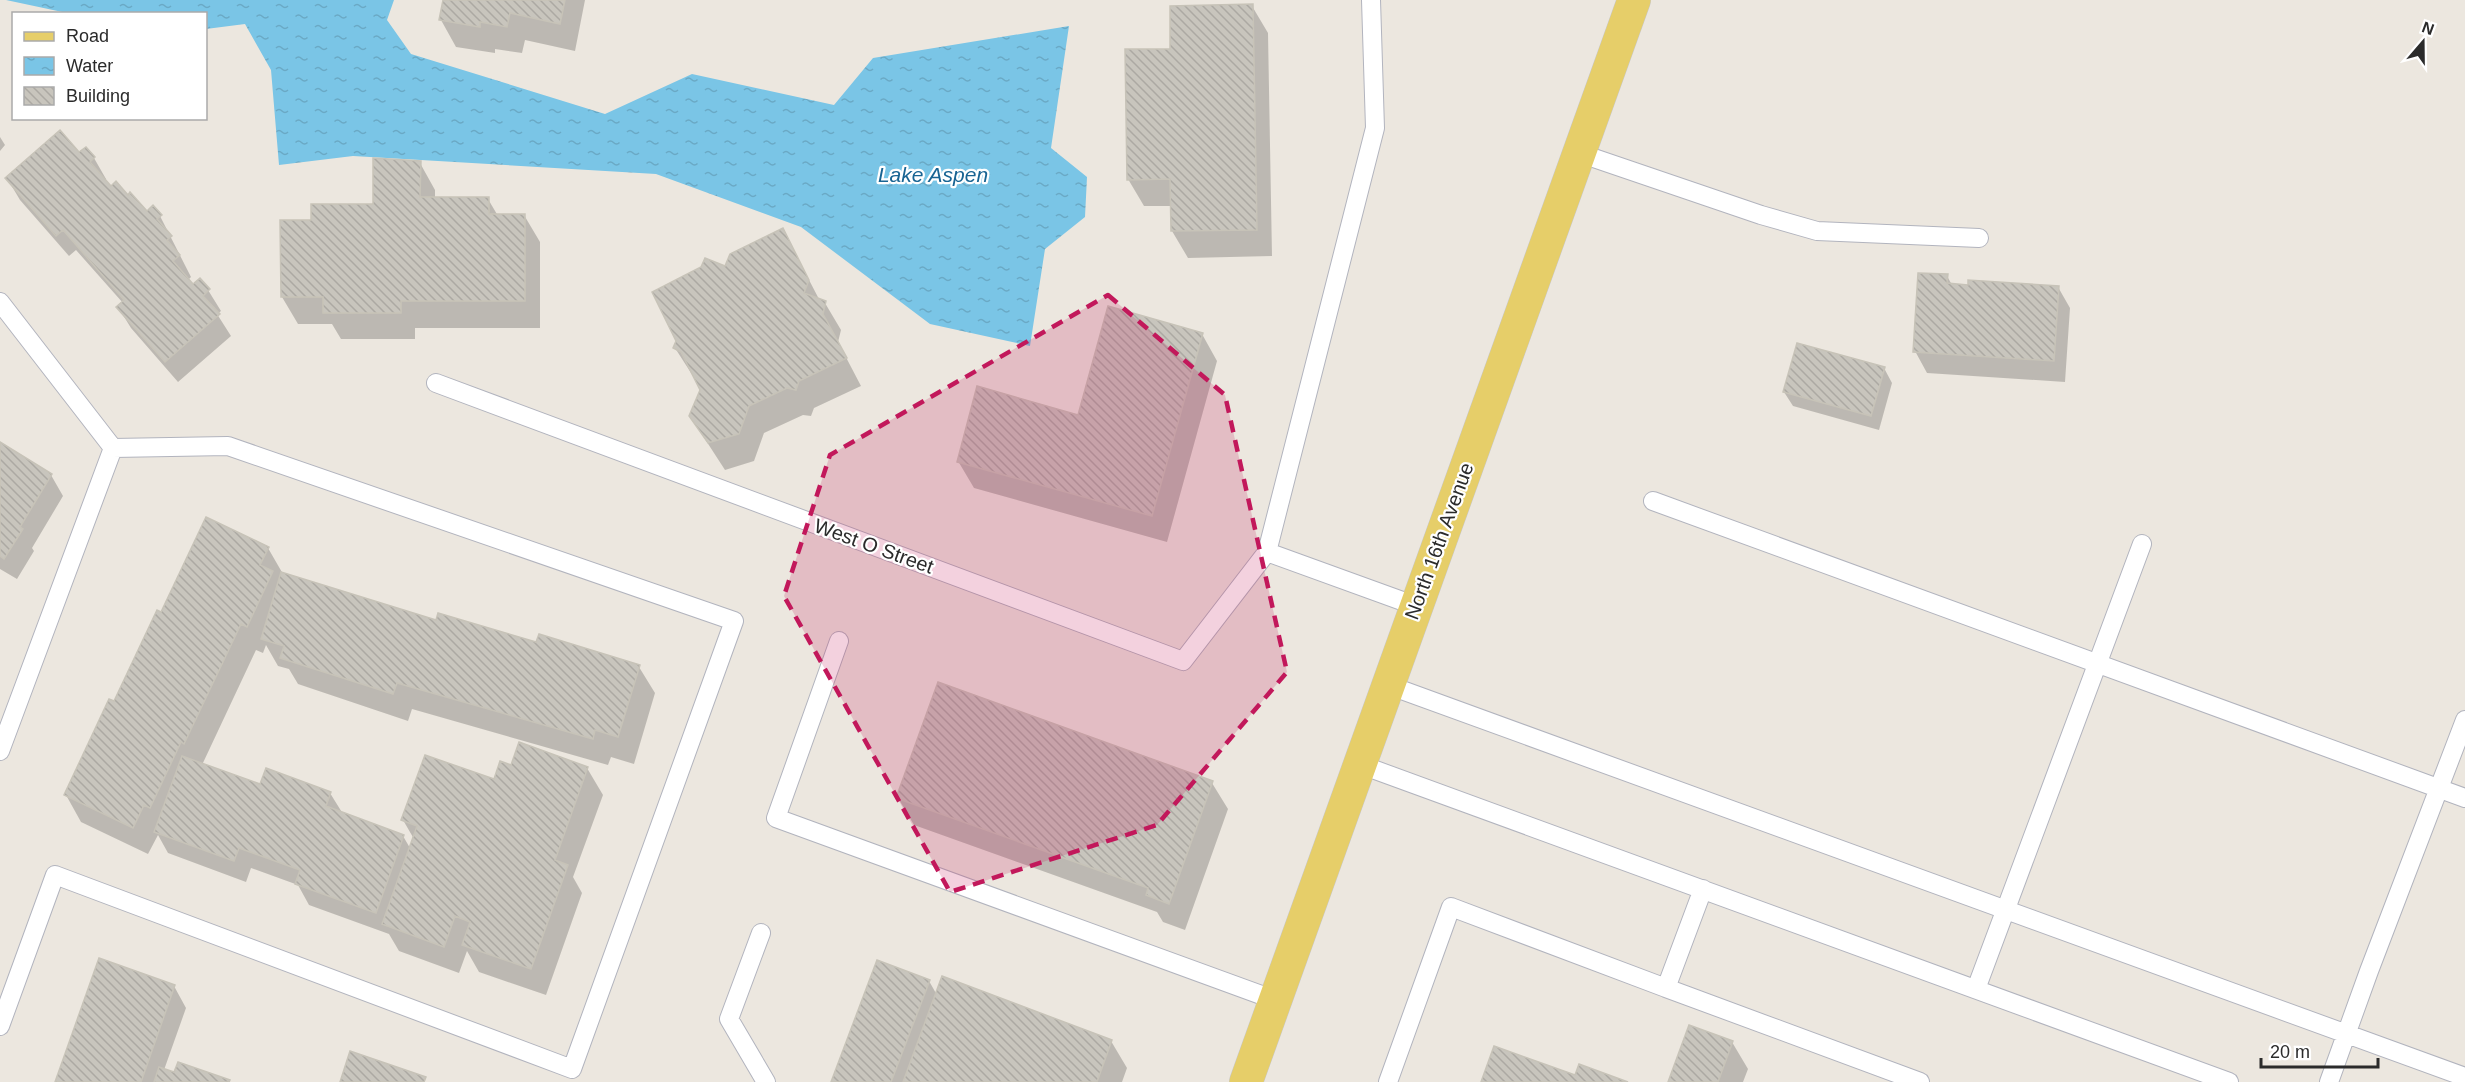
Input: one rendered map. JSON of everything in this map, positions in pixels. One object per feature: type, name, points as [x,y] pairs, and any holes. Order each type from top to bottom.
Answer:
[{"type":"main road","name":"North 16th Avenue","points":[[1246,1082],[1634,0]]},
{"type":"lane","points":[[1371,0],[1375,128],[1268,552],[1416,606]]},
{"type":"lane","points":[[1579,153],[1761,215],[1817,231],[1979,238]]},
{"type":"lane","points":[[0,302],[113,448]]},
{"type":"lane","name":"West O Street","points":[[436,383],[1183,661],[1268,552]]},
{"type":"lane","points":[[0,1026],[55,875],[572,1069],[734,621],[228,446],[113,448]]},
{"type":"lane","points":[[0,752],[113,448]]},
{"type":"lane","points":[[1653,501],[2465,798]]},
{"type":"lane","points":[[1976,989],[2142,544]]},
{"type":"lane","points":[[839,641],[776,818],[1275,1000]]},
{"type":"lane","points":[[1388,685],[2465,1077]]},
{"type":"lane","points":[[2329,1082],[2345,1033],[2465,720]]},
{"type":"lane","points":[[1359,764],[2229,1082]]},
{"type":"lane","points":[[1665,988],[1703,889]]},
{"type":"lane","points":[[1388,1082],[1451,908],[1920,1082]]},
{"type":"lane","points":[[760,933],[729,1019],[766,1082]]},
{"type":"highlighted area","points":[[1108,295],[1225,395],[1287,672],[1157,825],[950,892],[784,596],[830,455]]},
{"type":"water","name":"Lake Aspen","points":[[6,0],[394,0],[387,20],[411,54],[605,114],[692,74],[834,105],[873,58],[1069,26],[1051,148],[1087,177],[1085,217],[1045,249],[1030,346],[930,324],[801,227],[656,174],[353,156],[279,165],[271,70],[245,24],[207,29],[207,12],[62,12]]},
{"type":"building","points":[[443,0],[565,0],[560,24],[510,13],[507,27],[480,22],[480,27],[439,20]]},
{"type":"building","points":[[1253,4],[1257,230],[1171,231],[1170,179],[1127,180],[1125,49],[1170,49],[1170,6]]},
{"type":"building","points":[[60,130],[79,152],[86,147],[95,157],[90,162],[111,186],[116,181],[128,195],[130,192],[147,211],[153,205],[162,215],[157,219],[172,236],[167,240],[180,255],[173,261],[193,284],[200,278],[210,289],[203,296],[220,314],[165,362],[116,307],[124,300],[63,230],[56,236],[5,178]]},
{"type":"building","points":[[373,158],[421,161],[420,197],[489,197],[489,214],[525,214],[525,301],[401,301],[401,313],[323,313],[323,297],[281,297],[280,220],[311,220],[311,204],[373,204]]},
{"type":"building","points":[[783,228],[809,280],[804,293],[826,301],[823,314],[847,358],[799,381],[796,390],[787,388],[749,406],[739,434],[708,443],[689,416],[700,390],[681,352],[673,348],[676,341],[652,292],[701,267],[705,258],[725,266],[730,254]]},
{"type":"building","points":[[1918,273],[1948,274],[1947,283],[1968,285],[1968,280],[2059,286],[2054,361],[1913,352]]},
{"type":"building","points":[[1108,306],[1203,333],[1152,516],[957,462],[977,386],[1078,415]]},
{"type":"building","points":[[1797,343],[1885,367],[1871,416],[1783,392]]},
{"type":"building","points":[[0,442],[52,474],[20,527],[23,529],[4,559],[0,556]]},
{"type":"building","points":[[206,517],[269,547],[260,565],[273,571],[247,627],[241,624],[184,744],[181,742],[150,808],[144,805],[133,828],[64,795],[109,699],[114,701],[157,610],[161,612]]},
{"type":"building","points":[[281,572],[436,620],[438,613],[536,642],[539,634],[640,665],[618,737],[595,730],[593,739],[397,683],[393,694],[280,658],[284,646],[261,639]]},
{"type":"building","points":[[938,682],[1213,781],[1169,904],[1146,895],[1148,888],[896,798]]},
{"type":"building","points":[[519,742],[588,767],[555,860],[568,865],[531,969],[462,945],[470,922],[455,916],[444,947],[382,924],[417,826],[401,820],[425,755],[494,779],[500,761],[511,765]]},
{"type":"building","points":[[182,756],[260,784],[266,768],[331,792],[326,806],[404,835],[376,913],[295,884],[300,870],[239,848],[234,861],[154,832]]},
{"type":"building","points":[[99,958],[175,985],[141,1082],[55,1082]]},
{"type":"building","points":[[877,960],[930,980],[891,1082],[831,1082]]},
{"type":"building","points":[[942,976],[1112,1040],[1097,1082],[903,1082]]},
{"type":"building","points":[[1689,1025],[1733,1041],[1718,1082],[1668,1082]]},
{"type":"building","points":[[1494,1046],[1575,1075],[1579,1064],[1628,1082],[1481,1082]]},
{"type":"building","points":[[350,1051],[426,1077],[424,1082],[340,1082]]},
{"type":"building","points":[[178,1062],[230,1080],[229,1082],[154,1082],[159,1067],[174,1072]]}]
